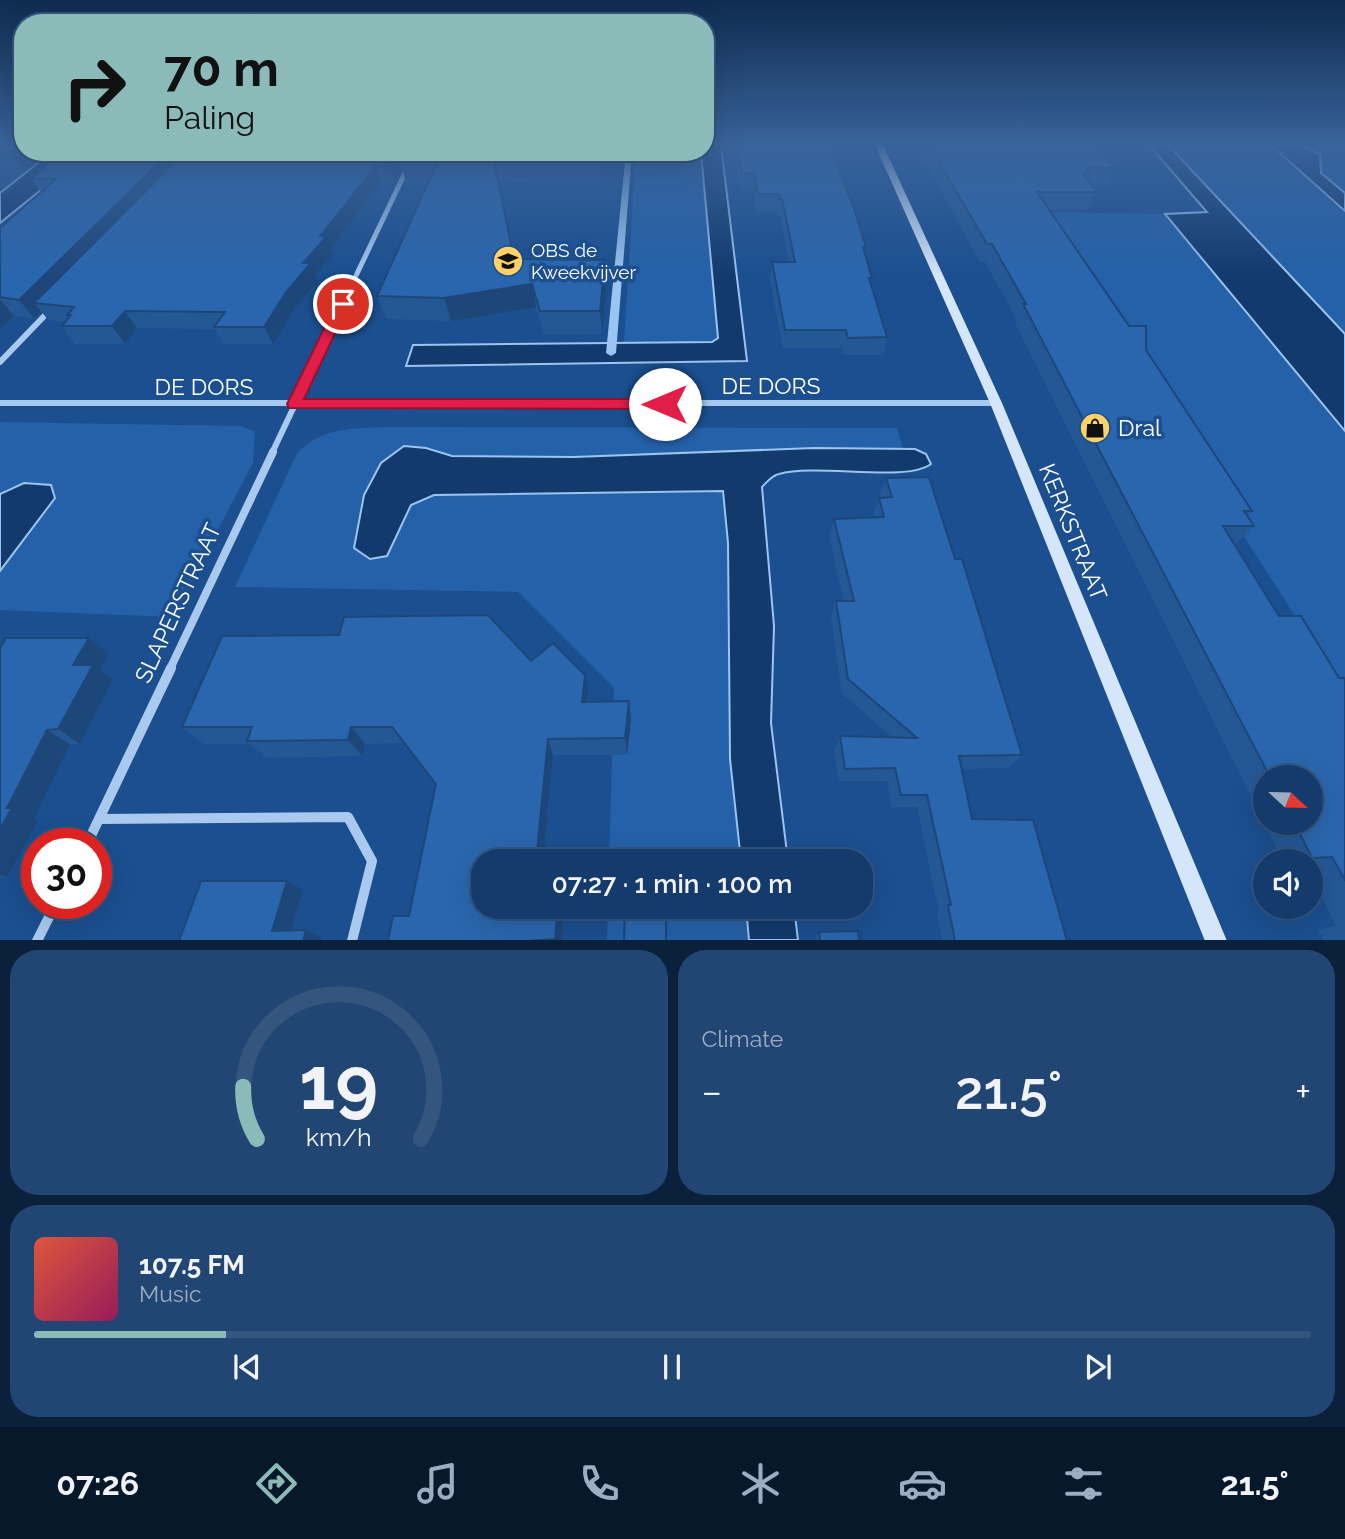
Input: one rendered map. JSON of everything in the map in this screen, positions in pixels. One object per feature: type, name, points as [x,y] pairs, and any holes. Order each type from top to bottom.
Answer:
[{"type":"street","name":"SLAPERSTRAAT","points":[[95,828],[397,189]]},
{"type":"street","name":"KERKSTRAAT","points":[[899,189],[996,402],[1216,940]]},
{"type":"street","points":[[0,362],[58,302]]},
{"type":"street","name":"DE DORS","points":[[0,403],[996,402]]},
{"type":"street","points":[[100,819],[348,817],[372,861],[352,940]]},
{"type":"street","points":[[37,940],[48,919]]},
{"type":"shaded area","points":[[5,189],[42,189],[0,223],[0,193]]},
{"type":"shaded area","points":[[634,189],[704,189],[718,338],[712,342],[624,342]]},
{"type":"shaded area","points":[[704,189],[726,189],[747,361],[406,366],[413,345],[712,342],[718,338]]},
{"type":"shaded area","points":[[1187,189],[1209,189],[1345,334],[1345,431],[1165,214],[1207,212]]},
{"type":"shaded area","points":[[1209,189],[1320,189],[1345,211],[1345,334]]},
{"type":"shaded area","points":[[1320,189],[1340,189],[1345,193],[1345,211]]},
{"type":"shaded area","points":[[1034,212],[1165,214],[1345,431],[1345,693]]},
{"type":"shaded area","points":[[0,422],[241,426],[255,432],[253,463],[172,617],[0,610],[0,571],[55,498],[11,487],[0,494]]},
{"type":"shaded area","points":[[897,428],[903,449],[814,448],[574,457],[452,456],[426,448],[404,446],[402,526],[411,505],[434,495],[723,491],[728,543],[730,759],[740,849],[609,849],[614,688],[518,592],[235,587],[297,453],[327,434],[350,429]]},
{"type":"shaded area","points":[[404,446],[426,448],[452,456],[574,457],[814,448],[915,449],[926,454],[931,464],[919,469],[882,473],[795,471],[776,475],[762,487],[774,626],[771,723],[787,849],[740,849],[730,759],[728,543],[723,491],[434,495],[411,505],[387,556],[370,559],[354,548],[364,495],[381,463]]},
{"type":"shaded area","points":[[24,483],[51,485],[55,498],[0,571],[0,494]]},
{"type":"shaded area","points":[[608,919],[747,919],[749,940],[607,940]]},
{"type":"shaded area","points":[[747,919],[795,919],[798,940],[749,940]]},
{"type":"building","points":[[45,189],[132,189],[19,300],[0,297],[0,228]]},
{"type":"building","points":[[148,189],[358,189],[320,236],[326,237],[303,263],[311,263],[286,292],[264,327],[214,327],[225,312],[125,311],[112,326],[62,326],[74,307],[34,303]]},
{"type":"building","points":[[425,189],[500,189],[514,259],[605,260],[600,311],[540,311],[532,284],[444,298],[377,296]]},
{"type":"building","points":[[757,189],[846,189],[866,247],[863,247],[872,278],[869,278],[887,337],[848,338],[846,330],[785,330],[772,262],[795,262],[782,199],[779,199],[778,194],[758,194]]},
{"type":"building","points":[[955,189],[1095,189],[1097,192],[1037,192],[1129,326],[1146,326],[1146,350],[1252,511],[1244,511],[1254,526],[1223,526],[1279,616],[1301,616],[1339,678],[1345,680],[1345,880],[1332,857],[1323,857],[1323,849],[1308,849],[1300,835],[1323,835],[1323,765],[1264,765],[1023,304],[1026,304],[992,244],[987,244]]},
{"type":"building","points":[[929,477],[955,559],[962,559],[1022,755],[959,756],[972,819],[1033,820],[1067,940],[955,940],[948,905],[951,905],[927,795],[901,795],[895,768],[845,769],[840,736],[917,738],[848,679],[836,601],[854,601],[834,519],[884,517],[879,498],[892,497],[886,478]]},
{"type":"building","points":[[488,615],[531,661],[553,643],[585,675],[582,702],[629,701],[625,738],[548,739],[537,849],[471,849],[471,919],[557,919],[555,939],[388,940],[393,916],[409,916],[436,784],[392,727],[351,727],[348,740],[247,741],[252,727],[182,727],[222,636],[339,635],[344,617]]},
{"type":"building","points":[[6,638],[89,638],[73,665],[93,665],[58,729],[47,730],[7,808],[12,808],[0,829],[0,648]]},
{"type":"building","points":[[201,881],[287,881],[272,931],[306,930],[303,940],[179,940]]},
{"type":"building","points":[[625,919],[666,919],[666,940],[624,940]]},
{"type":"building","points":[[858,931],[859,940],[820,940],[819,932]]},
{"type":"waterway","points":[[611,353],[626,189]]},
{"type":"place","name":"OBS de Kweekvijver","points":[[508,261]]},
{"type":"place","name":"Dral","points":[[1095,428]]},
{"type":"route","points":[[343,304],[295,404],[665,404]]}]
